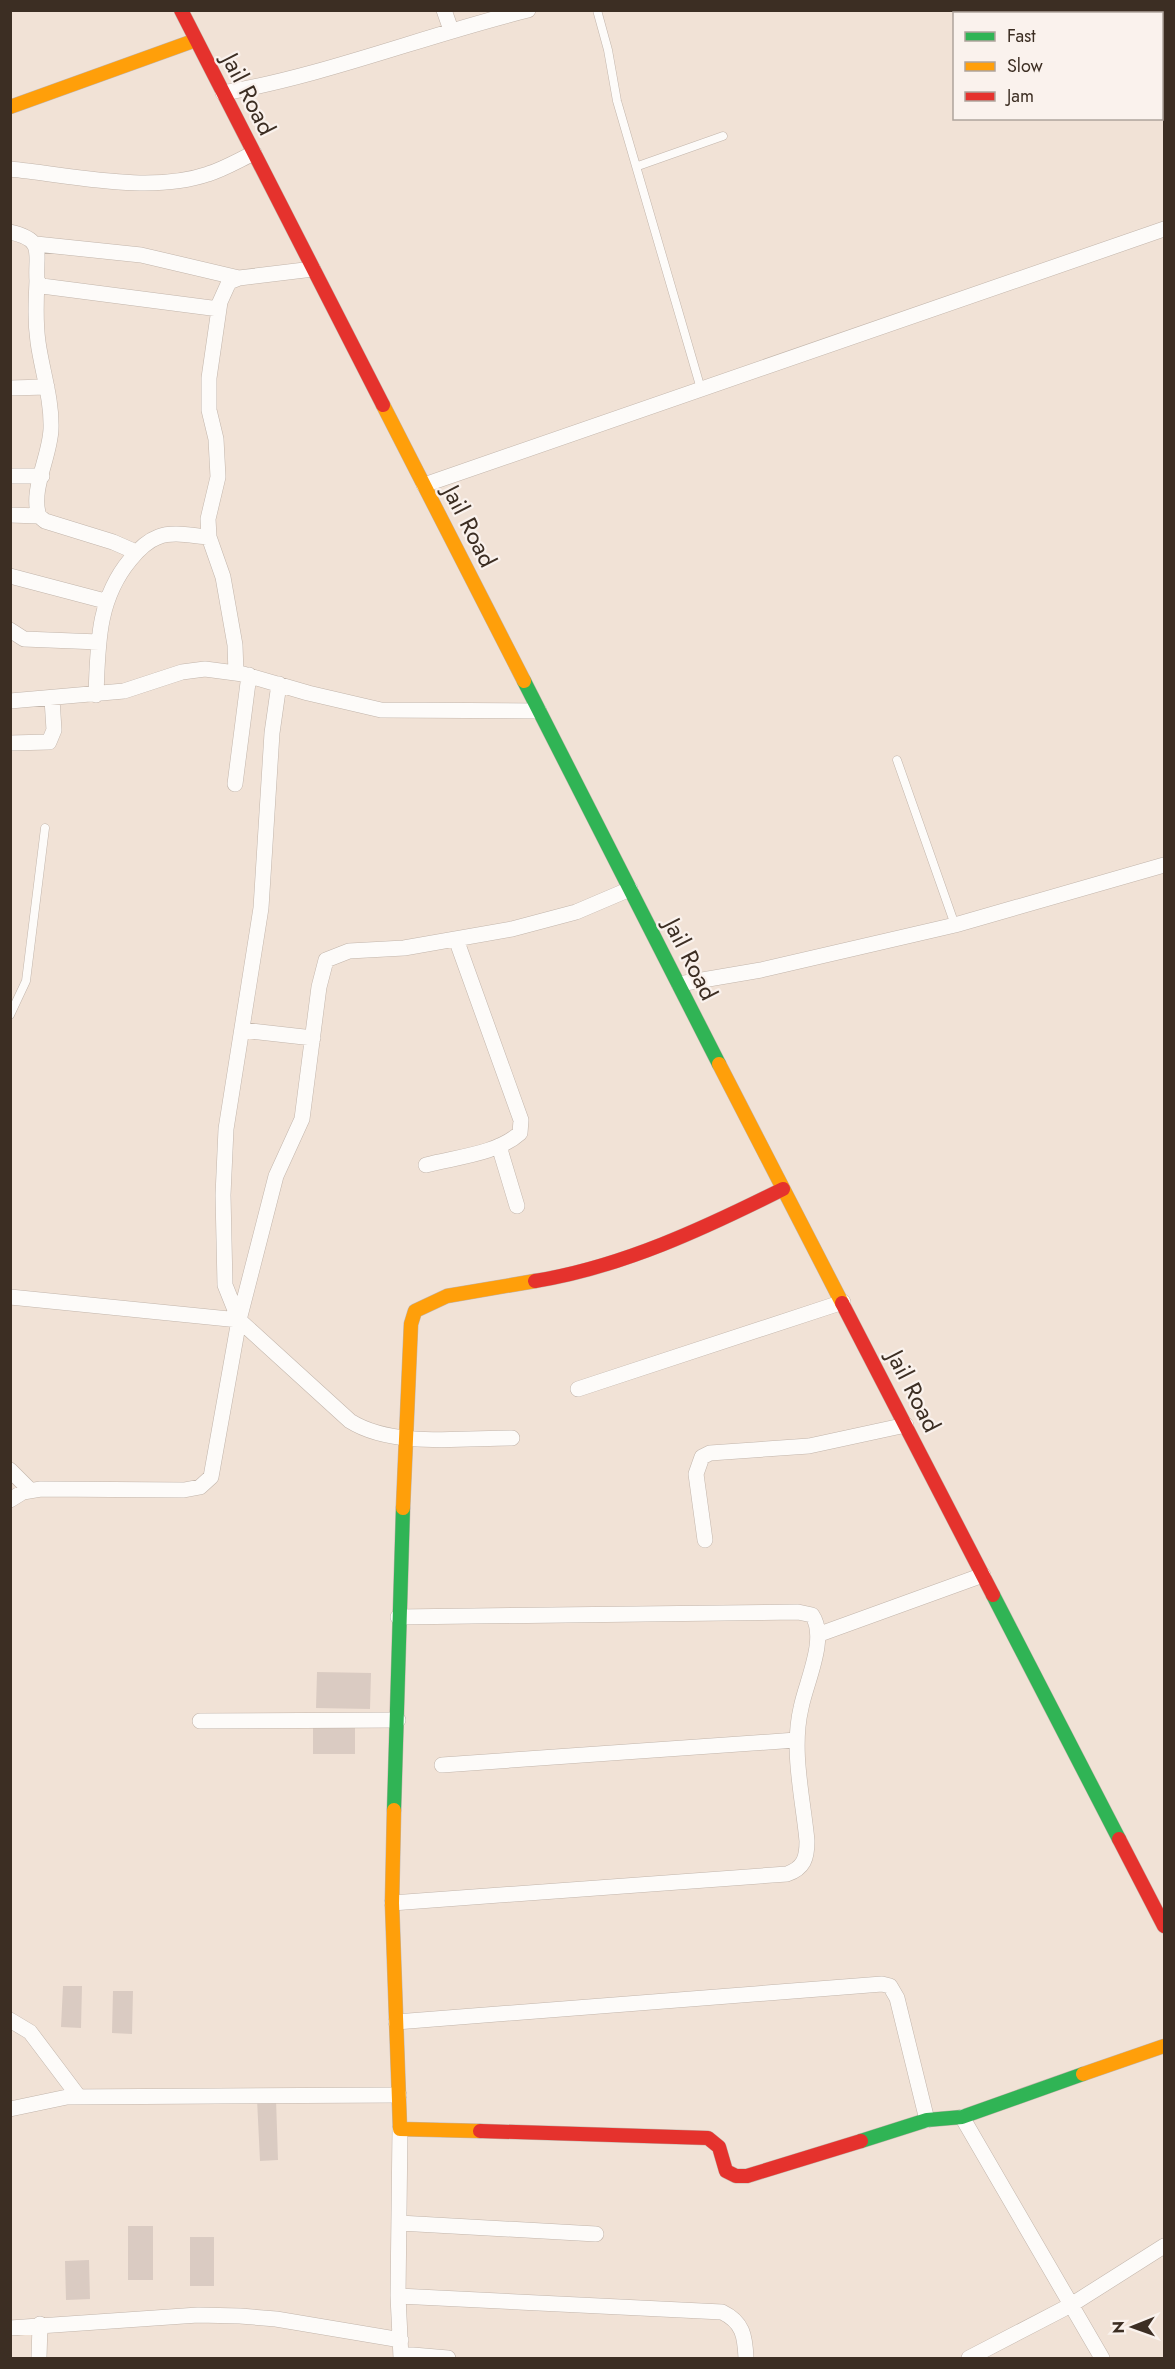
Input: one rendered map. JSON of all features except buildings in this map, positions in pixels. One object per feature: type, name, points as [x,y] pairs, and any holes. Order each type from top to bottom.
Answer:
[{"type":"street","name":"Jail Road","points":[[182,10],[783,1189],[1164,1926]]},
{"type":"street","points":[[444,10],[451,30]]},
{"type":"street","points":[[223,93],[302,77],[451,30],[528,10]]},
{"type":"street","points":[[10,107],[196,40]]},
{"type":"street","points":[[10,169],[134,182],[166,182],[208,174],[254,153]]},
{"type":"street","points":[[424,485],[1164,229]]},
{"type":"street","points":[[10,232],[31,239],[36,244],[39,253],[35,310],[51,430],[36,508],[39,516],[45,521],[113,542],[136,552]]},
{"type":"street","points":[[36,244],[141,255],[239,278]]},
{"type":"street","points":[[235,784],[242,674],[223,577],[208,537],[208,519],[218,477],[209,396],[219,309],[223,291],[229,282],[239,278],[313,269]]},
{"type":"street","points":[[37,281],[42,286],[219,309]]},
{"type":"street","points":[[10,388],[47,387]]},
{"type":"street","points":[[10,476],[42,476]]},
{"type":"street","points":[[10,515],[39,516]]},
{"type":"street","points":[[96,695],[99,642],[105,601],[136,552],[159,536],[208,537]]},
{"type":"street","points":[[10,576],[105,601]]},
{"type":"street","points":[[10,630],[24,639],[99,642]]},
{"type":"street","points":[[10,700],[96,695],[136,688],[182,672],[205,669],[242,674],[381,710],[539,711]]},
{"type":"street","points":[[279,684],[272,733],[261,908],[226,1129],[223,1162],[225,1286],[239,1320],[350,1421],[379,1434],[405,1438],[512,1438]]},
{"type":"street","points":[[10,743],[49,742],[54,730],[52,699]]},
{"type":"street","points":[[679,984],[761,970],[955,925],[1164,865]]},
{"type":"street","points":[[10,1500],[30,1490],[184,1490],[200,1487],[211,1477],[239,1320],[276,1176],[302,1119],[319,987],[326,960],[349,951],[404,948],[558,918],[630,889]]},
{"type":"street","points":[[426,1165],[511,1142],[520,1133],[521,1120],[456,939]]},
{"type":"street","points":[[242,1030],[313,1038]]},
{"type":"street","points":[[499,1146],[517,1206]]},
{"type":"street","points":[[401,2351],[398,2296],[400,2129],[392,1903],[398,1720],[398,1617],[411,1324],[415,1311],[424,1303],[439,1297],[567,1275],[625,1259],[731,1216],[783,1189]]},
{"type":"street","points":[[10,1297],[239,1320]]},
{"type":"street","points":[[578,1389],[843,1302]]},
{"type":"street","points":[[705,1540],[696,1474],[702,1457],[710,1453],[809,1446],[906,1425]]},
{"type":"street","points":[[10,1470],[30,1490]]},
{"type":"street","points":[[820,1634],[983,1575]]},
{"type":"street","points":[[392,1903],[787,1874],[799,1870],[807,1857],[807,1841],[796,1740],[803,1698],[820,1634],[812,1615],[798,1612],[398,1617]]},
{"type":"street","points":[[200,1721],[398,1720]]},
{"type":"street","points":[[442,1765],[796,1740]]},
{"type":"street","points":[[396,2022],[882,1984],[890,1986],[897,1998],[927,2120]]},
{"type":"street","points":[[10,2020],[30,2032],[79,2097]]},
{"type":"street","points":[[400,2129],[708,2138],[719,2147],[726,2171],[736,2176],[747,2176],[927,2120],[962,2117],[1164,2046]]},
{"type":"street","points":[[10,2109],[79,2097],[399,2095]]},
{"type":"street","points":[[962,2117],[1102,2358]]},
{"type":"street","points":[[399,2223],[596,2234]]},
{"type":"street","points":[[969,2358],[1071,2305],[1164,2246]]},
{"type":"street","points":[[398,2296],[722,2312],[734,2317],[741,2326],[746,2358]]},
{"type":"street","points":[[10,2328],[40,2324],[198,2315],[240,2316],[276,2319],[401,2351],[448,2358]]},
{"type":"street","points":[[39,2358],[40,2324]]},
{"type":"lane","points":[[597,10],[609,50],[617,101],[638,166],[701,389]]},
{"type":"lane","points":[[638,166],[723,136]]},
{"type":"lane","points":[[897,760],[955,925]]},
{"type":"lane","points":[[10,1016],[26,981],[45,828]]},
{"type":"traffic: fast","points":[[524,681],[719,1064]]},
{"type":"traffic: fast","points":[[394,1810],[403,1508]]},
{"type":"traffic: fast","points":[[993,1595],[1119,1839]]},
{"type":"traffic: fast","points":[[861,2141],[927,2120],[962,2117],[1083,2074]]},
{"type":"traffic: slow","points":[[10,107],[196,40]]},
{"type":"traffic: slow","points":[[383,405],[524,681]]},
{"type":"traffic: slow","points":[[719,1064],[842,1303]]},
{"type":"traffic: slow","points":[[403,1508],[411,1324],[415,1311],[447,1296],[535,1281]]},
{"type":"traffic: slow","points":[[394,1810],[392,1903],[400,2129],[480,2131]]},
{"type":"traffic: slow","points":[[1083,2074],[1164,2046]]},
{"type":"traffic: jam","points":[[181,10],[383,405]]},
{"type":"traffic: jam","points":[[535,1281],[567,1275],[631,1256],[693,1232],[783,1189]]},
{"type":"traffic: jam","points":[[842,1303],[993,1595]]},
{"type":"traffic: jam","points":[[1119,1839],[1164,1926]]},
{"type":"traffic: jam","points":[[480,2131],[708,2138],[719,2147],[726,2171],[736,2176],[747,2176],[861,2141]]}]
